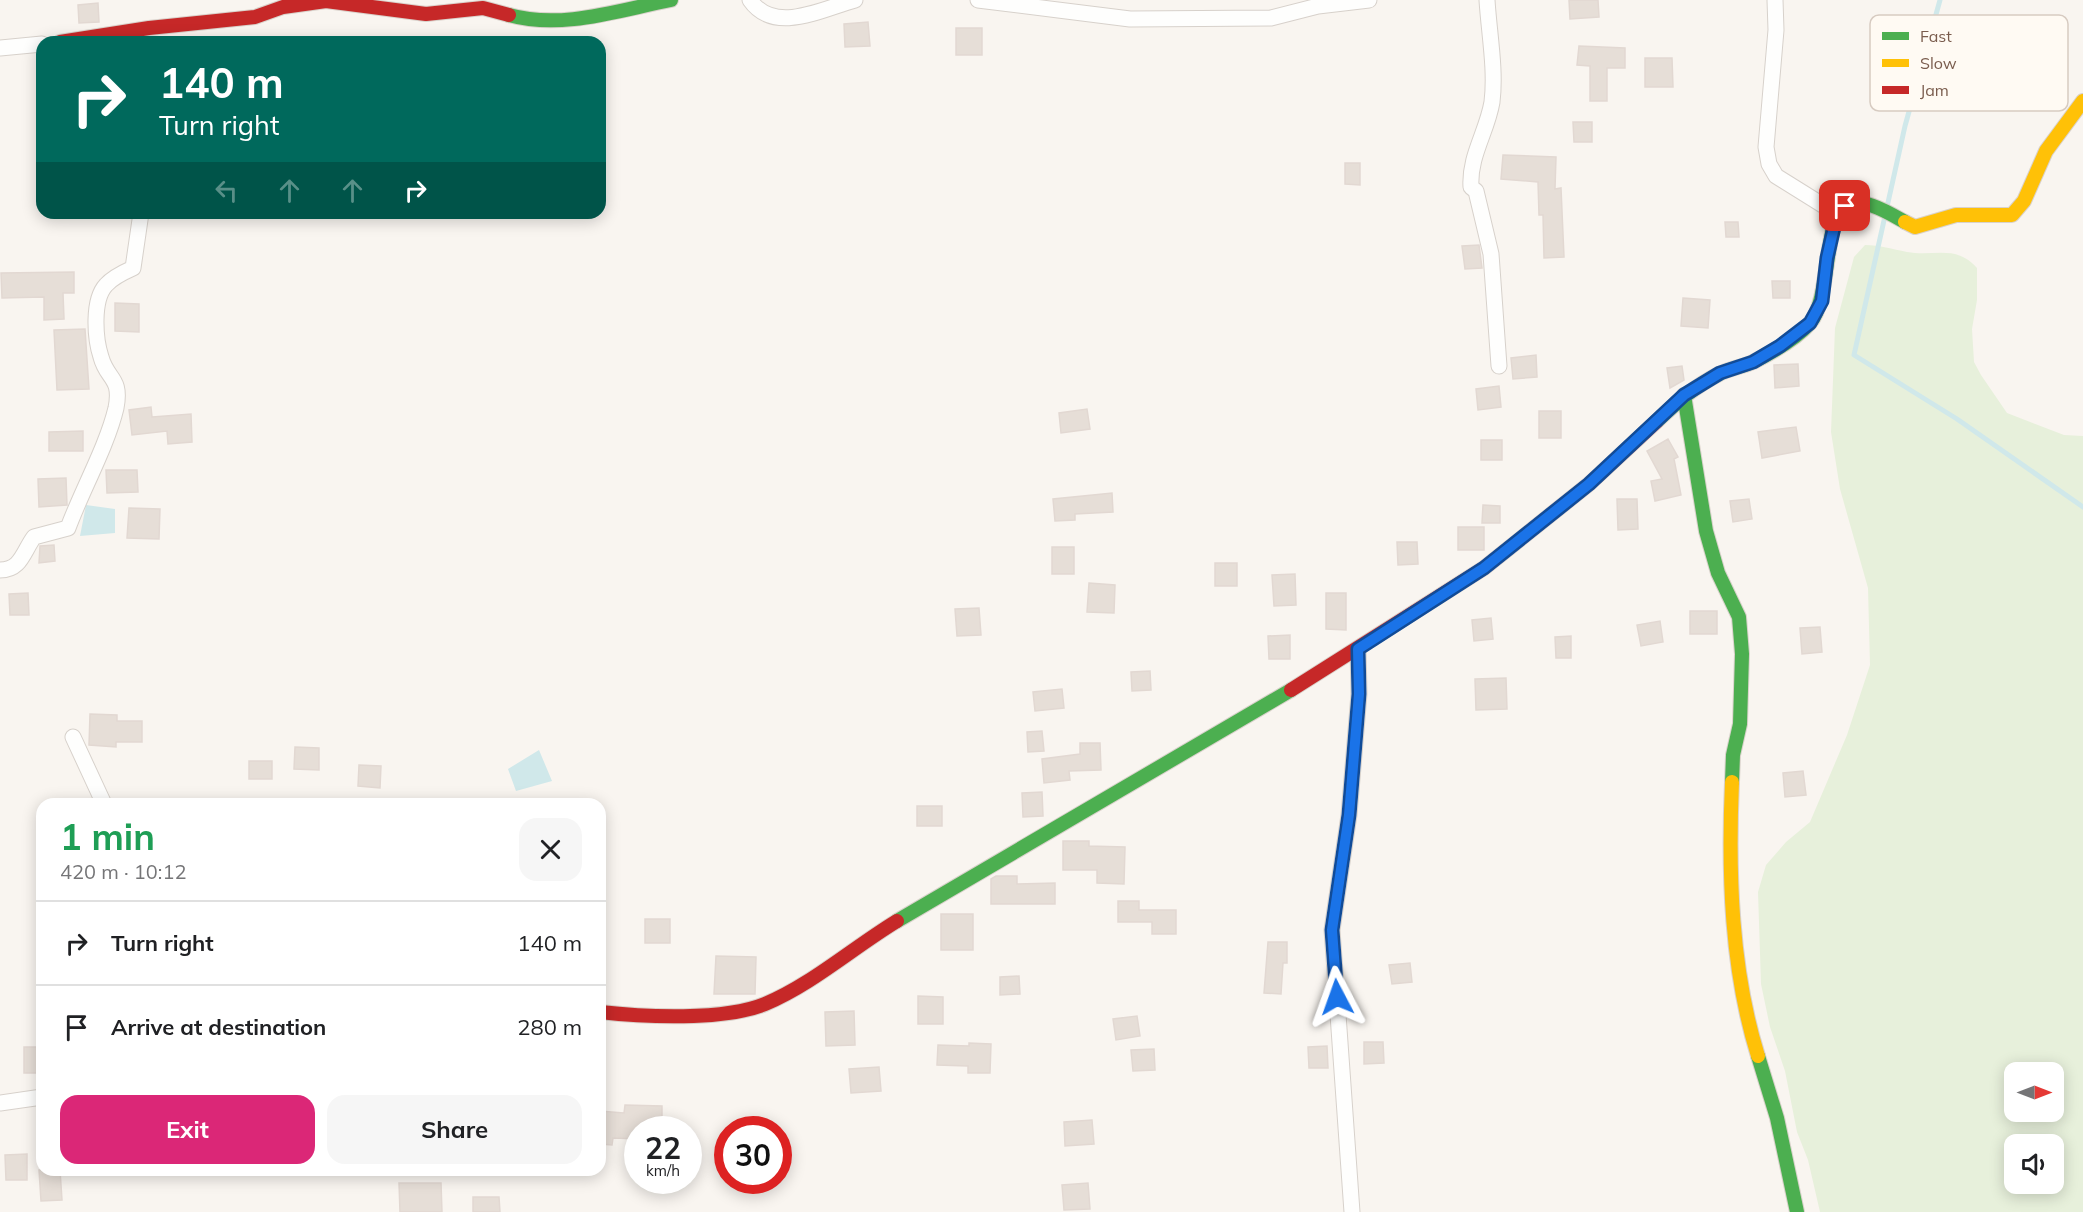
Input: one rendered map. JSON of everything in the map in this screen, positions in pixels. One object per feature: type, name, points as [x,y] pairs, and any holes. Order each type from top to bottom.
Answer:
[{"type":"street","points":[[123,36],[150,28],[255,17],[283,7],[326,0],[354,6],[426,14],[483,8],[526,20],[563,21],[671,0]]},
{"type":"street","points":[[750,0],[758,11],[775,18],[798,17],[855,0]]},
{"type":"street","points":[[978,0],[1142,19],[1271,18],[1318,6],[1368,0]]},
{"type":"street","points":[[1487,0],[1492,101],[1482,139],[1470,169],[1470,187],[1476,191],[1491,255],[1499,366]]},
{"type":"street","points":[[1775,0],[1776,30],[1766,147],[1770,164],[1776,176],[1837,214]]},
{"type":"street","points":[[0,48],[36,45]]},
{"type":"street","points":[[606,1013],[639,1016],[687,1015],[727,1013],[763,1005],[793,990],[858,944],[944,892],[1358,649],[1484,568],[1589,484],[1684,395],[1720,373],[1753,362],[1780,346],[1810,323],[1822,301],[1827,258],[1837,214],[1845,206],[1858,204],[1877,207],[1915,227],[1956,215],[2012,215],[2024,201],[2046,151],[2083,101]]},
{"type":"street","points":[[0,570],[9,570],[19,565],[34,537],[68,528],[106,439],[116,406],[117,384],[101,359],[98,341],[98,305],[105,286],[133,268],[140,219]]},
{"type":"street","points":[[1684,395],[1706,531],[1718,573],[1739,617],[1742,654],[1740,724],[1733,755],[1730,831],[1736,940],[1748,1024],[1777,1118],[1797,1212]]},
{"type":"street","points":[[1352,1212],[1332,930],[1349,815],[1359,694],[1358,649]]},
{"type":"street","points":[[73,736],[101,798]]},
{"type":"street","points":[[0,1102],[36,1098]]},
{"type":"green space","points":[[1865,245],[1907,252],[1961,256],[1977,268],[1977,300],[1972,329],[1974,362],[1981,375],[2007,413],[2064,435],[2083,436],[2083,1212],[1820,1212],[1808,1160],[1797,1132],[1785,1071],[1770,1027],[1761,984],[1758,892],[1766,865],[1786,842],[1810,822],[1847,735],[1870,665],[1868,588],[1840,489],[1831,432],[1835,328],[1854,257]]},
{"type":"water","points":[[86,505],[115,509],[115,533],[80,536]]},
{"type":"water","points":[[539,750],[552,781],[516,791],[508,769]]},
{"type":"building","points":[[1569,0],[1598,0],[1599,17],[1570,19]]},
{"type":"building","points":[[98,3],[99,22],[79,23],[78,5]]},
{"type":"building","points":[[868,22],[870,46],[845,47],[844,24]]},
{"type":"building","points":[[956,28],[982,28],[982,55],[956,55]]},
{"type":"building","points":[[1579,46],[1625,48],[1625,68],[1607,68],[1607,101],[1590,101],[1590,66],[1577,65]]},
{"type":"building","points":[[1645,58],[1672,58],[1673,87],[1645,87]]},
{"type":"building","points":[[1573,122],[1592,122],[1592,142],[1574,142]]},
{"type":"building","points":[[1503,155],[1556,157],[1555,189],[1561,188],[1564,257],[1544,258],[1543,215],[1539,215],[1538,182],[1501,179]]},
{"type":"building","points":[[1345,163],[1360,163],[1360,185],[1345,184]]},
{"type":"building","points":[[1725,222],[1738,222],[1739,237],[1726,237]]},
{"type":"building","points":[[1479,245],[1482,268],[1465,269],[1462,246]]},
{"type":"building","points":[[74,272],[74,293],[63,293],[64,319],[44,320],[44,297],[2,298],[1,273]]},
{"type":"building","points":[[1772,281],[1790,281],[1790,298],[1773,298]]},
{"type":"building","points":[[1683,298],[1710,300],[1708,328],[1681,326]]},
{"type":"building","points":[[115,303],[139,304],[139,332],[115,331]]},
{"type":"building","points":[[85,329],[89,389],[57,390],[54,330]]},
{"type":"building","points":[[1536,355],[1537,377],[1513,379],[1511,358]]},
{"type":"building","points":[[1798,364],[1799,386],[1775,388],[1774,365]]},
{"type":"building","points":[[1682,366],[1684,380],[1670,388],[1667,368]]},
{"type":"building","points":[[1499,386],[1501,407],[1478,410],[1476,389]]},
{"type":"building","points":[[151,407],[152,417],[191,414],[192,442],[168,444],[167,431],[132,435],[129,410]]},
{"type":"building","points":[[1087,409],[1090,429],[1061,433],[1059,413]]},
{"type":"building","points":[[1539,411],[1561,411],[1561,438],[1539,438]]},
{"type":"building","points":[[1796,427],[1800,451],[1762,458],[1758,432]]},
{"type":"building","points":[[83,431],[83,451],[49,451],[49,432]]},
{"type":"building","points":[[1668,439],[1678,457],[1674,459],[1681,495],[1655,501],[1651,481],[1662,479],[1647,451]]},
{"type":"building","points":[[1481,440],[1502,440],[1502,460],[1481,460]]},
{"type":"building","points":[[106,470],[137,470],[138,492],[107,493]]},
{"type":"building","points":[[66,478],[67,505],[39,507],[38,479]]},
{"type":"building","points":[[1112,493],[1113,512],[1075,514],[1075,520],[1055,521],[1053,499]]},
{"type":"building","points":[[1617,499],[1637,499],[1638,529],[1618,530]]},
{"type":"building","points":[[1749,499],[1752,519],[1733,522],[1730,501]]},
{"type":"building","points":[[1483,505],[1500,506],[1500,523],[1482,523]]},
{"type":"building","points":[[129,508],[160,509],[159,539],[127,538]]},
{"type":"building","points":[[1458,527],[1484,527],[1484,550],[1458,550]]},
{"type":"building","points":[[1397,542],[1417,542],[1418,564],[1398,565]]},
{"type":"building","points":[[54,545],[55,561],[39,563],[40,546]]},
{"type":"building","points":[[1052,547],[1074,547],[1074,574],[1052,574]]},
{"type":"building","points":[[1215,563],[1237,563],[1237,586],[1215,586]]},
{"type":"building","points":[[1295,574],[1296,605],[1274,606],[1272,575]]},
{"type":"building","points":[[1089,583],[1115,585],[1114,613],[1087,612]]},
{"type":"building","points":[[28,593],[29,615],[10,615],[9,594]]},
{"type":"building","points":[[1326,593],[1346,593],[1346,630],[1326,629]]},
{"type":"building","points":[[979,608],[981,635],[957,636],[955,609]]},
{"type":"building","points":[[1690,611],[1717,611],[1717,634],[1690,634]]},
{"type":"building","points":[[1491,618],[1493,639],[1474,641],[1472,620]]},
{"type":"building","points":[[1660,621],[1663,642],[1641,646],[1637,625]]},
{"type":"building","points":[[1820,627],[1822,652],[1802,654],[1800,628]]},
{"type":"building","points":[[1290,635],[1290,659],[1269,659],[1268,636]]},
{"type":"building","points":[[1571,636],[1571,658],[1556,658],[1555,637]]},
{"type":"building","points":[[1150,671],[1151,690],[1132,691],[1131,672]]},
{"type":"building","points":[[1506,678],[1507,709],[1476,710],[1475,679]]},
{"type":"building","points":[[1062,689],[1064,708],[1035,711],[1033,692]]},
{"type":"building","points":[[90,714],[117,715],[117,721],[142,721],[142,742],[116,742],[116,747],[89,745]]},
{"type":"building","points":[[1042,731],[1044,751],[1028,752],[1027,732]]},
{"type":"building","points":[[1080,743],[1100,743],[1101,770],[1069,771],[1070,780],[1044,783],[1042,759],[1080,754]]},
{"type":"building","points":[[295,747],[319,748],[319,770],[294,769]]},
{"type":"building","points":[[249,761],[272,761],[272,779],[249,779]]},
{"type":"building","points":[[359,765],[381,766],[380,788],[358,786]]},
{"type":"building","points":[[1803,771],[1806,795],[1785,797],[1783,773]]},
{"type":"building","points":[[1042,792],[1043,816],[1023,817],[1022,793]]},
{"type":"building","points":[[917,806],[942,806],[942,826],[917,826]]},
{"type":"building","points":[[1063,841],[1089,841],[1089,846],[1125,847],[1124,884],[1097,883],[1097,870],[1063,870]]},
{"type":"building","points":[[996,876],[1017,876],[1017,884],[1055,883],[1055,904],[991,904],[991,879]]},
{"type":"building","points":[[1118,901],[1139,901],[1139,910],[1176,910],[1176,934],[1152,934],[1152,922],[1118,922]]},
{"type":"building","points":[[941,914],[973,914],[973,950],[941,950]]},
{"type":"building","points":[[645,919],[670,919],[670,943],[645,943]]},
{"type":"building","points":[[1268,942],[1287,942],[1287,963],[1283,963],[1281,994],[1264,993]]},
{"type":"building","points":[[716,956],[756,957],[755,994],[714,994]]},
{"type":"building","points":[[1410,963],[1412,982],[1392,984],[1389,965]]},
{"type":"building","points":[[1019,976],[1020,994],[1000,995],[1000,977]]},
{"type":"building","points":[[918,996],[943,997],[943,1024],[918,1024]]},
{"type":"building","points":[[854,1011],[855,1045],[826,1046],[825,1012]]},
{"type":"building","points":[[1137,1016],[1140,1036],[1116,1040],[1113,1019]]},
{"type":"building","points":[[1364,1042],[1383,1042],[1384,1063],[1364,1064]]},
{"type":"building","points":[[969,1043],[991,1044],[990,1073],[968,1073],[968,1066],[937,1065],[938,1045],[969,1046]]},
{"type":"building","points":[[1327,1046],[1328,1068],[1309,1068],[1308,1047]]},
{"type":"building","points":[[24,1047],[36,1047],[36,1073],[24,1073]]},
{"type":"building","points":[[1154,1049],[1155,1070],[1133,1071],[1131,1050]]},
{"type":"building","points":[[879,1067],[881,1091],[851,1093],[849,1069]]},
{"type":"building","points":[[625,1105],[662,1106],[662,1116],[624,1116],[624,1138],[613,1138],[612,1145],[606,1144],[606,1112],[624,1113]]},
{"type":"building","points":[[1092,1120],[1094,1144],[1065,1146],[1064,1122]]},
{"type":"building","points":[[27,1154],[27,1180],[6,1180],[5,1155]]},
{"type":"building","points":[[39,1176],[60,1176],[62,1200],[41,1201]]},
{"type":"building","points":[[399,1183],[441,1183],[442,1212],[400,1212]]},
{"type":"building","points":[[1088,1183],[1090,1209],[1064,1210],[1062,1185]]},
{"type":"building","points":[[473,1197],[499,1197],[500,1212],[473,1212]]},
{"type":"waterway","points":[[1936,15],[1940,0]]},
{"type":"waterway","points":[[1887,207],[1909,111]]},
{"type":"waterway","points":[[1885,216],[1854,355],[1957,419],[2083,507]]},
{"type":"traffic: fast","points":[[509,15],[529,19],[570,19],[671,0]]},
{"type":"traffic: fast","points":[[1657,421],[1702,384],[1723,372],[1749,364],[1768,354],[1805,329],[1817,312],[1834,226],[1838,213],[1845,206],[1852,203],[1868,204],[1905,222]]},
{"type":"traffic: fast","points":[[1684,395],[1706,531],[1718,573],[1739,617],[1742,654],[1740,724],[1733,755],[1732,782]]},
{"type":"traffic: fast","points":[[897,921],[1291,690]]},
{"type":"traffic: fast","points":[[1758,1056],[1777,1118],[1797,1212]]},
{"type":"traffic: slow","points":[[1905,222],[1915,227],[1956,215],[2012,215],[2024,201],[2046,151],[2083,101]]},
{"type":"traffic: slow","points":[[1732,782],[1733,921],[1742,990],[1758,1056]]},
{"type":"traffic: jam","points":[[98,36],[149,28],[255,17],[283,7],[326,1],[426,14],[483,8],[509,15]]},
{"type":"traffic: jam","points":[[1291,690],[1484,568],[1589,484],[1657,421]]},
{"type":"traffic: jam","points":[[606,1012],[706,1015],[728,1013],[765,1004],[799,987],[897,921]]},
{"type":"route","points":[[1337,997],[1332,930],[1349,815],[1359,694],[1358,649],[1484,568],[1589,484],[1684,395],[1720,373],[1753,362],[1780,346],[1810,323],[1822,301],[1827,258],[1837,214],[1845,206]]}]
